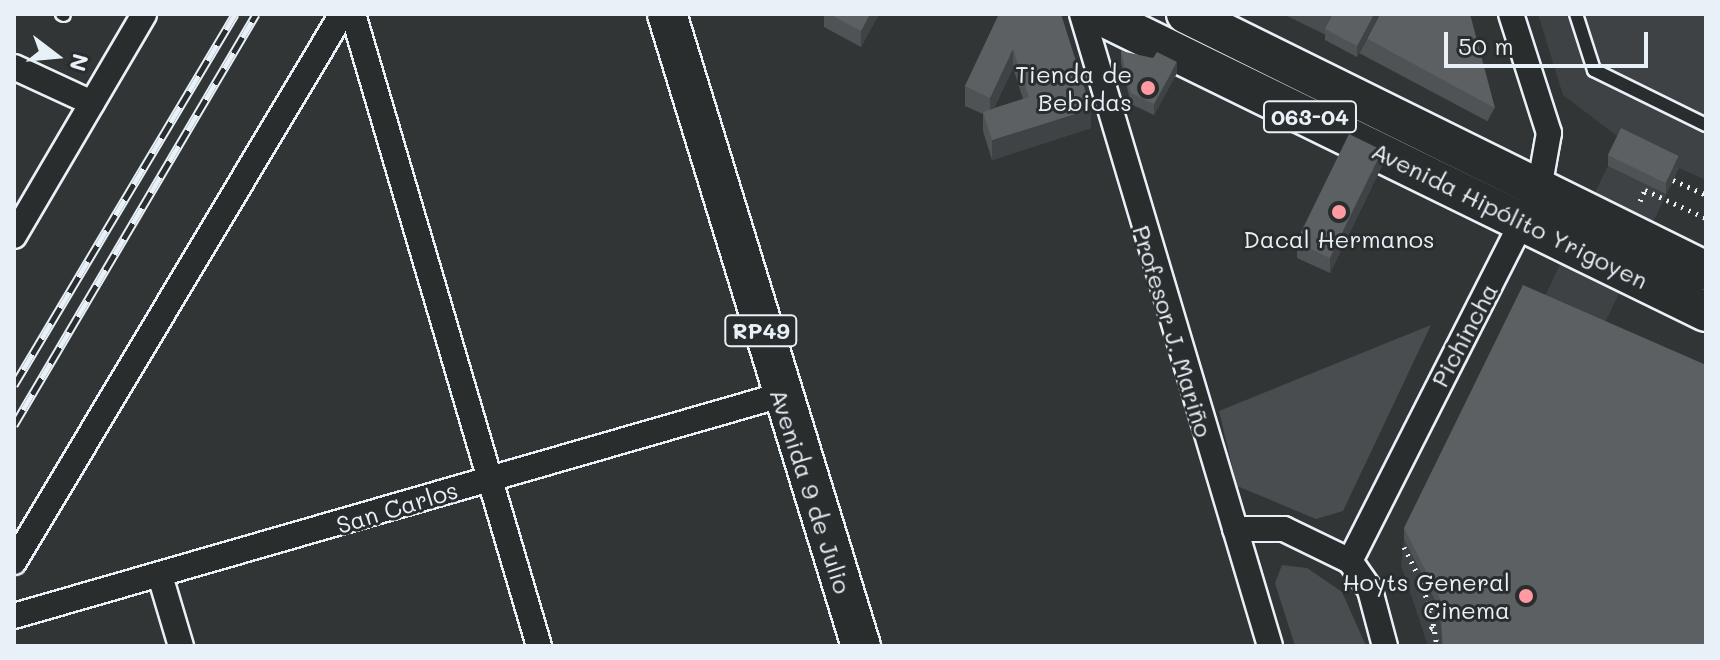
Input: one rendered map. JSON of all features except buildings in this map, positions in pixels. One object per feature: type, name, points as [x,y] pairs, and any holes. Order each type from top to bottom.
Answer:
[{"type":"main road","name":"Avenida 9 de Julio","points":[[667,14],[781,395],[861,646]]},
{"type":"main road","name":"Avenida Hipólito Yrigoyen","points":[[1097,14],[1531,205],[1706,271]]},
{"type":"main road","name":"Avenida Hipólito Yrigoyen","points":[[1186,14],[1531,205],[1706,312]]},
{"type":"street","points":[[14,236],[144,14]]},
{"type":"street","points":[[14,562],[342,14]]},
{"type":"street","points":[[353,14],[539,646]]},
{"type":"street","name":"Profesor J. Mariño","points":[[1082,14],[1270,646]]},
{"type":"street","name":"Pichincha","points":[[1350,561],[1531,205],[1549,133],[1511,14]]},
{"type":"street","points":[[14,67],[92,103]]},
{"type":"street","name":"San Carlos","points":[[14,616],[161,579],[488,479],[781,395]]},
{"type":"street","points":[[1235,529],[1284,529],[1350,561],[1370,590],[1385,646]]},
{"type":"street","points":[[161,579],[181,646]]},
{"type":"lane","points":[[1576,14],[1594,70],[1706,125]]},
{"type":"path","points":[[1673,180],[1706,195]]},
{"type":"path","points":[[1640,201],[1645,190],[1706,218]]},
{"type":"path","points":[[1404,547],[1417,573],[1432,628],[1426,631]]},
{"type":"path","points":[[1417,573],[1424,570]]},
{"type":"path","points":[[1436,596],[1429,600],[1439,646]]},
{"type":"path","points":[[1439,646],[1445,636]]},
{"type":"shaded area","points":[[1283,14],[1342,14],[1330,37]]},
{"type":"shaded area","points":[[1538,14],[1706,14],[1706,180],[1679,168],[1601,331],[1706,646],[1428,646],[1401,565],[1404,539],[1542,302],[1621,139],[1563,95]]},
{"type":"shaded area","points":[[1431,325],[1343,511],[1316,519],[1237,486],[1219,411]]},
{"type":"shaded area","points":[[1282,565],[1307,568],[1342,592],[1366,646],[1295,646],[1275,583]]},
{"type":"railway","points":[[14,385],[235,14]]},
{"type":"railway","points":[[14,425],[256,14]]},
{"type":"place","name":"Tienda de Bebidas","points":[[1148,88]]},
{"type":"place","name":"Dacal Hermanos","points":[[1339,212]]},
{"type":"place","name":"Hoyts General Cinema","points":[[1526,596]]}]
